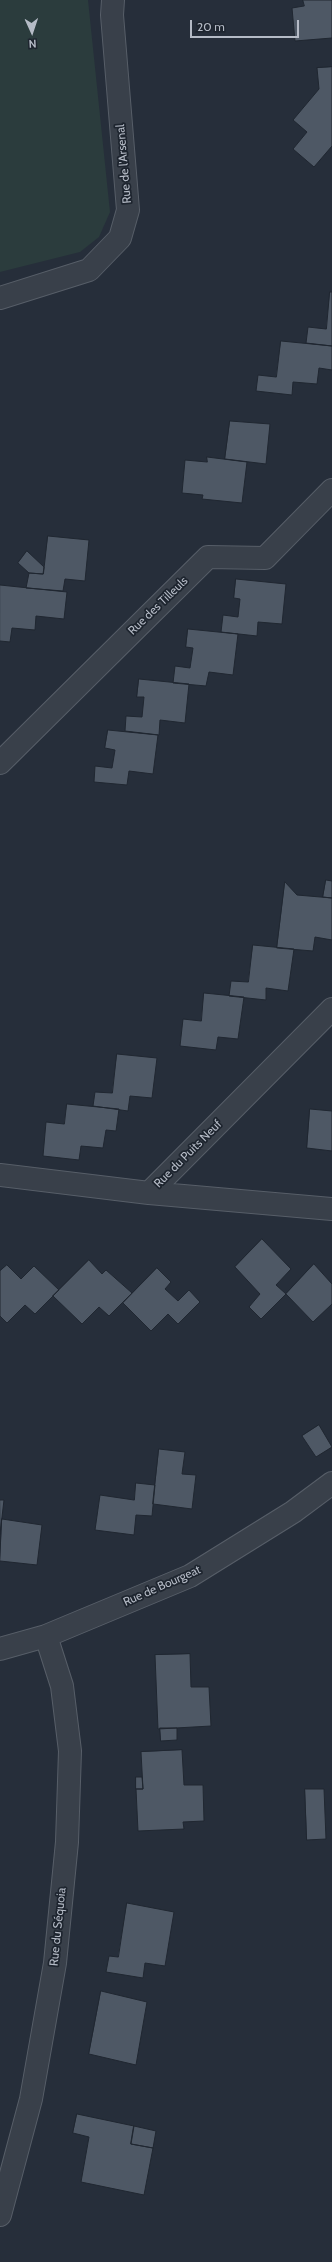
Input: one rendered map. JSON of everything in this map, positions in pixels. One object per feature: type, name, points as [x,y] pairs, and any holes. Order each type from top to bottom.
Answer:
[{"type":"street","name":"Rue de l'Arsenal","points":[[0,298],[90,270],[120,238],[128,210],[112,15],[113,0]]},
{"type":"street","name":"Rue des Tilleuls","points":[[0,763],[208,557],[265,558],[332,490]]},
{"type":"street","name":"Rue du Puits Neuf","points":[[0,1175],[149,1193],[332,1009]]},
{"type":"street","points":[[149,1193],[332,1209]]},
{"type":"street","name":"Rue de Bourgeat","points":[[0,1649],[46,1636],[190,1576],[293,1512],[332,1483]]},
{"type":"street","name":"Rue du Séquoia","points":[[0,2215],[31,2099],[55,1964],[67,1842],[70,1751],[62,1686],[46,1636]]},
{"type":"shaded area","points":[[0,0],[88,0],[110,212],[99,237],[80,252],[0,272]]},
{"type":"building","points":[[303,0],[332,0],[332,38],[295,41],[292,8],[304,6]]},
{"type":"building","points":[[332,67],[332,146],[314,167],[293,149],[307,132],[293,120],[319,89],[317,68]]},
{"type":"building","points":[[330,292],[332,292],[332,346],[306,343],[308,327],[326,329]]},
{"type":"building","points":[[281,341],[332,346],[332,370],[319,368],[317,384],[293,382],[292,395],[256,391],[258,375],[276,377]]},
{"type":"building","points":[[230,421],[270,424],[266,464],[225,459]]},
{"type":"building","points":[[207,457],[247,462],[242,503],[202,499],[203,495],[182,493],[185,460],[207,462]]},
{"type":"building","points":[[48,536],[89,540],[85,581],[65,579],[63,591],[26,588],[29,573],[43,574]]},
{"type":"building","points":[[27,551],[44,567],[43,574],[29,573],[18,563]]},
{"type":"building","points":[[236,579],[286,584],[282,624],[258,622],[257,636],[221,632],[223,615],[238,617],[240,599],[234,598]]},
{"type":"building","points":[[0,585],[67,592],[64,619],[36,616],[35,630],[12,628],[10,642],[0,641]]},
{"type":"building","points":[[188,629],[238,634],[233,675],[209,672],[206,686],[173,683],[175,666],[190,668],[193,648],[186,647]]},
{"type":"building","points":[[139,679],[189,684],[185,723],[160,720],[159,735],[125,731],[126,716],[142,717],[144,697],[137,697]]},
{"type":"building","points":[[108,730],[158,735],[153,774],[129,771],[127,785],[94,782],[95,766],[112,768],[115,750],[105,748]]},
{"type":"building","points":[[326,880],[332,881],[332,898],[323,897]]},
{"type":"building","points":[[285,882],[297,895],[332,898],[332,940],[315,937],[313,951],[277,948]]},
{"type":"building","points":[[253,945],[294,949],[288,991],[266,988],[266,1000],[229,996],[231,981],[248,982]]},
{"type":"building","points":[[204,993],[244,997],[238,1039],[218,1037],[216,1050],[180,1046],[183,1019],[201,1021]]},
{"type":"building","points":[[117,1054],[157,1058],[152,1098],[130,1096],[128,1111],[93,1106],[95,1092],[112,1093]]},
{"type":"building","points":[[67,1104],[119,1109],[116,1131],[106,1130],[103,1148],[81,1146],[79,1160],[43,1156],[46,1122],[64,1124]]},
{"type":"building","points":[[310,1109],[332,1111],[332,1151],[307,1148]]},
{"type":"building","points":[[262,1239],[291,1269],[276,1285],[286,1294],[261,1319],[249,1307],[260,1294],[235,1267]]},
{"type":"building","points":[[89,1260],[102,1274],[106,1270],[132,1293],[109,1316],[99,1307],[82,1324],[53,1296]]},
{"type":"building","points":[[314,1264],[332,1284],[332,1304],[313,1322],[286,1294]]},
{"type":"building","points":[[7,1265],[21,1279],[34,1266],[59,1290],[35,1314],[25,1305],[7,1323],[0,1316],[0,1271]]},
{"type":"building","points":[[157,1268],[171,1282],[165,1289],[178,1301],[189,1290],[200,1302],[178,1324],[168,1314],[151,1331],[123,1303]]},
{"type":"building","points":[[319,1425],[332,1447],[316,1457],[302,1436]]},
{"type":"building","points":[[159,1449],[185,1452],[182,1474],[196,1475],[192,1509],[153,1504]]},
{"type":"building","points":[[136,1483],[155,1485],[152,1516],[136,1515],[134,1535],[95,1530],[100,1495],[134,1500]]},
{"type":"building","points":[[0,1500],[4,1500],[0,1534]]},
{"type":"building","points":[[2,1519],[42,1525],[37,1565],[0,1561]]},
{"type":"building","points":[[190,1654],[191,1687],[209,1687],[211,1726],[158,1729],[155,1655]]},
{"type":"building","points":[[160,1728],[177,1728],[177,1740],[161,1741]]},
{"type":"building","points":[[182,1750],[184,1785],[203,1785],[204,1821],[183,1822],[184,1829],[138,1831],[136,1789],[143,1789],[141,1752]]},
{"type":"building","points":[[136,1777],[142,1777],[143,1789],[136,1789]]},
{"type":"building","points":[[305,1789],[324,1789],[326,1839],[307,1840]]},
{"type":"building","points":[[127,1903],[174,1912],[165,1966],[145,1963],[143,1978],[106,1972],[109,1956],[118,1957]]},
{"type":"building","points":[[101,1991],[147,2002],[136,2065],[89,2054]]},
{"type":"building","points":[[77,2114],[134,2126],[131,2144],[153,2148],[144,2195],[81,2182],[89,2137],[73,2133]]},
{"type":"building","points":[[134,2126],[156,2131],[153,2148],[131,2144]]}]
